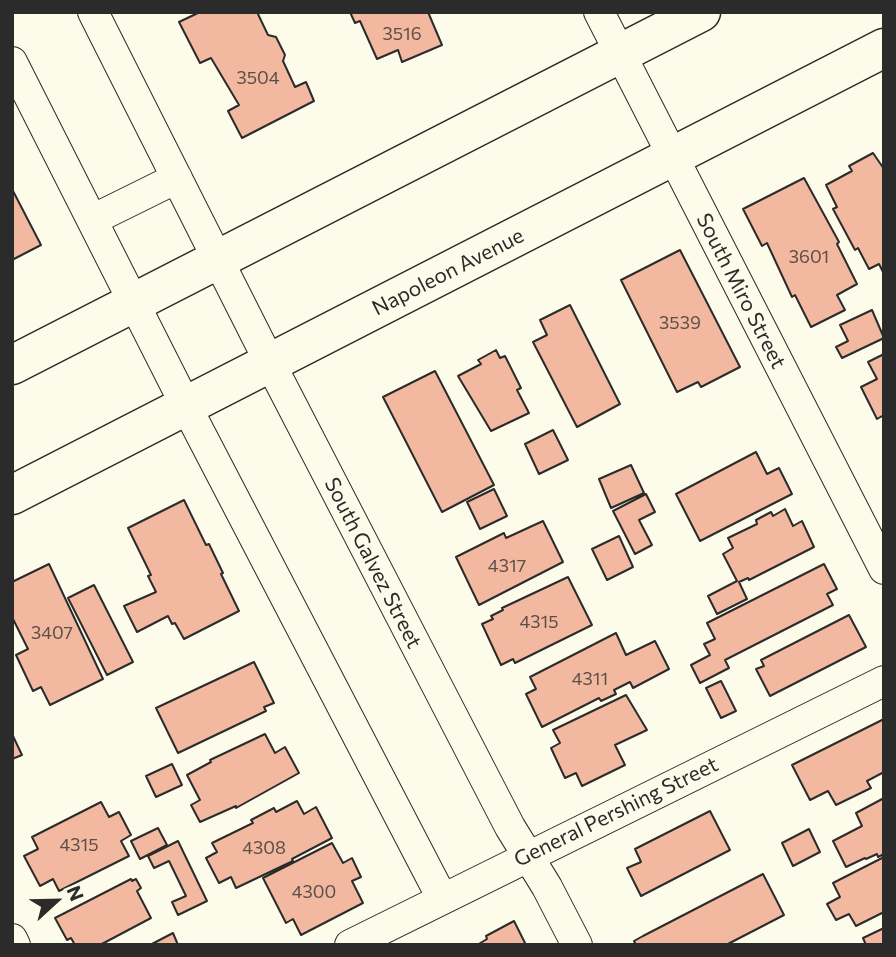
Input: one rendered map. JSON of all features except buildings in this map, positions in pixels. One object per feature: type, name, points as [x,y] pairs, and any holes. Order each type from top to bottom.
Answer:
[{"type":"main road","points":[[12,365],[701,12]]},
{"type":"main road","name":"Napoleon Avenue","points":[[12,495],[884,48]]},
{"type":"street","name":"South Galvez Street","points":[[93,12],[270,363],[510,827],[576,945]]},
{"type":"street","name":"South Miro Street","points":[[599,12],[884,569]]},
{"type":"street","points":[[12,62],[186,406],[442,898]]},
{"type":"street","points":[[92,220],[177,178]]},
{"type":"street","name":"General Pershing Street","points":[[350,945],[884,681]]},
{"type":"street","points":[[12,940],[15,945]]}]
